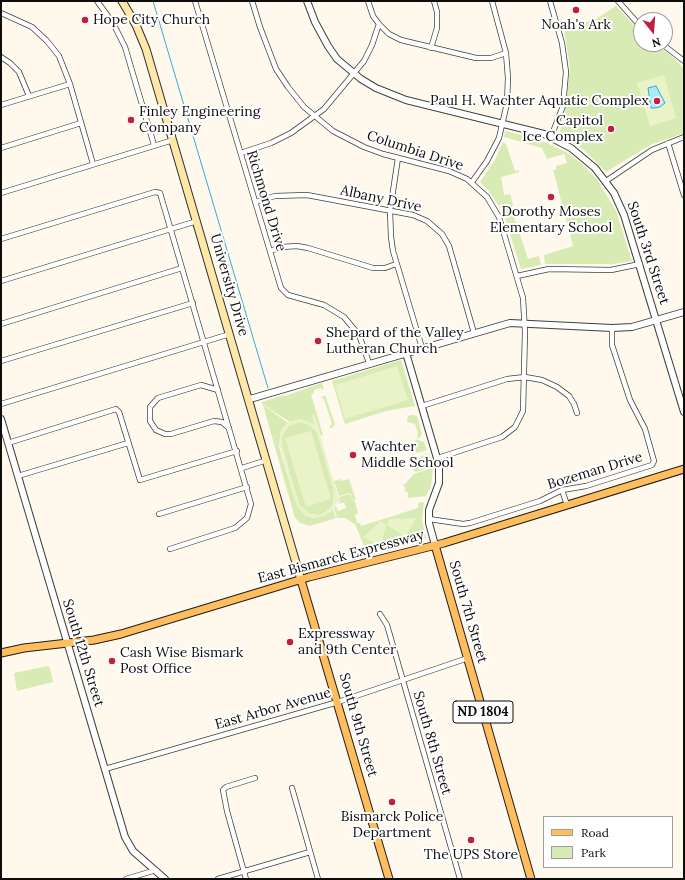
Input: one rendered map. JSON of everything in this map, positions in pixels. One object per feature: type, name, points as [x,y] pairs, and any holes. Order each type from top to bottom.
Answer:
[{"type":"main road","name":"University Drive","points":[[122,1],[142,39],[250,399],[301,580]]},
{"type":"main road","name":"East Bismarck Expressway","points":[[1,653],[121,634],[301,580],[435,545],[684,469]]},
{"type":"main road","name":"South 7th Street","points":[[435,545],[531,879]]},
{"type":"main road","name":"South 9th Street","points":[[301,580],[389,879]]},
{"type":"street","points":[[97,1],[113,24],[125,47],[154,145]]},
{"type":"street","name":"Richmond Drive","points":[[195,1],[279,283],[284,292],[301,300],[324,305],[344,317],[359,336],[369,363]]},
{"type":"street","name":"Columbia Drive","points":[[252,1],[276,69],[295,97],[315,116],[333,131],[364,147],[398,158],[449,171],[472,182],[486,197],[499,217],[523,298],[525,323],[525,377],[524,403],[521,418],[509,433],[492,442],[438,458]]},
{"type":"street","name":"South 3rd Street","points":[[307,1],[314,22],[328,46],[338,59],[354,74],[376,88],[406,100],[532,130],[551,138],[583,157],[606,180],[622,208],[684,412]]},
{"type":"street","points":[[368,1],[373,16],[379,24],[394,37],[432,48],[476,58],[491,58],[506,53]]},
{"type":"street","points":[[432,48],[437,20],[434,1]]},
{"type":"street","points":[[472,182],[488,161],[498,138],[507,103],[508,78],[506,53],[492,1]]},
{"type":"street","points":[[550,1],[562,43],[566,72],[562,106],[551,138]]},
{"type":"street","points":[[618,1],[633,18]]},
{"type":"street","points":[[1,13],[23,22],[47,41],[59,56],[70,84],[93,164]]},
{"type":"street","points":[[241,153],[277,141],[315,116],[354,74],[369,53],[379,24]]},
{"type":"street","points":[[673,52],[684,60]]},
{"type":"street","points":[[1,57],[19,72],[29,96]]},
{"type":"street","points":[[1,105],[70,84]]},
{"type":"street","points":[[1,148],[81,124]]},
{"type":"street","points":[[606,180],[628,164],[668,143],[684,137]]},
{"type":"street","points":[[1,193],[173,140]]},
{"type":"street","points":[[668,143],[684,195]]},
{"type":"street","points":[[398,158],[390,211],[391,237],[396,264],[422,348]]},
{"type":"street","points":[[1,239],[159,192],[248,487],[251,504],[247,518],[231,530],[170,549]]},
{"type":"street","name":"Albany Drive","points":[[255,202],[281,196],[306,195],[421,218],[433,225],[442,234],[449,246],[474,333]]},
{"type":"street","points":[[1,281],[197,221]]},
{"type":"street","points":[[270,251],[289,246],[304,247],[373,268],[385,268],[396,264]]},
{"type":"street","points":[[517,276],[549,269],[612,270],[640,264]]},
{"type":"street","points":[[1,324],[182,268]]},
{"type":"street","points":[[1,361],[193,303]]},
{"type":"street","points":[[250,399],[510,323],[612,328],[632,327],[684,312]]},
{"type":"street","name":"Bozeman Drive","points":[[429,519],[463,524],[470,523],[540,501],[562,490],[586,486],[650,467],[653,463],[645,429],[632,404],[612,344],[612,328]]},
{"type":"street","points":[[1,404],[230,334]]},
{"type":"street","name":"South 7th Street","points":[[406,353],[438,458],[439,483],[430,506],[429,519],[435,545]]},
{"type":"street","points":[[422,406],[507,379],[525,377],[542,380],[558,387],[569,396],[577,413]]},
{"type":"street","points":[[218,390],[201,385],[158,398],[150,407],[150,421],[156,430],[165,434],[171,434],[214,421],[222,422],[230,430]]},
{"type":"street","points":[[8,442],[117,409],[140,480],[237,451]]},
{"type":"street","name":"South 12th Street","points":[[1,419],[126,842],[135,853],[165,879]]},
{"type":"street","points":[[18,476],[128,443]]},
{"type":"street","points":[[242,468],[267,460]]},
{"type":"street","points":[[159,514],[248,487]]},
{"type":"street","points":[[562,490],[567,505]]},
{"type":"street","name":"South 8th Street","points":[[380,614],[387,625],[460,879]]},
{"type":"street","name":"East Arbor Avenue","points":[[105,769],[338,702],[468,658]]},
{"type":"street","points":[[246,879],[227,811],[224,790],[226,787],[255,778]]},
{"type":"street","points":[[292,788],[318,879]]},
{"type":"street","points":[[218,879],[310,852]]},
{"type":"street","points":[[126,879],[156,870]]},
{"type":"green space","points":[[616,6],[633,24],[633,52],[666,52],[684,69],[684,133],[650,145],[606,172],[583,149],[559,134],[565,114],[570,68],[564,29],[596,19]]},
{"type":"green space","name":"Paul H. Wachter Aquatic Complex","points":[[664,75],[676,118],[650,126],[637,83]]},
{"type":"green space","points":[[505,131],[535,138],[566,152],[580,162],[597,179],[616,211],[632,261],[613,264],[545,264],[544,255],[573,246],[553,170],[556,170],[556,166],[567,163],[564,154],[547,159],[542,148],[504,137]]},
{"type":"green space","points":[[503,142],[506,144],[515,171],[519,170],[519,172],[501,177],[504,195],[510,194],[513,205],[511,208],[528,259],[539,256],[541,265],[521,269],[503,212],[489,191],[480,182],[495,160]]},
{"type":"green space","points":[[401,360],[415,406],[386,411],[345,424],[332,381]]},
{"type":"green space","points":[[397,366],[408,400],[345,419],[335,385]]},
{"type":"green space","points":[[322,383],[324,390],[320,388],[314,390],[314,393],[311,394],[323,435],[321,436],[314,414],[315,426],[307,421],[290,422],[262,404],[262,402],[284,395],[285,396]]},
{"type":"green space","points":[[325,395],[335,424],[332,428],[329,427],[332,424],[324,399],[321,398]]},
{"type":"green space","points":[[263,405],[288,423],[281,431],[279,447],[297,506],[305,515],[313,518],[324,516],[333,509],[336,518],[310,526],[300,523],[295,518]]},
{"type":"green space","points":[[314,414],[340,503],[338,504],[337,502],[331,512],[317,518],[305,515],[297,506],[279,443],[281,431],[285,425],[300,419],[314,425],[312,415]],"holes":[[[300,422],[310,425],[317,432],[334,491],[333,505],[326,512],[320,515],[310,514],[299,505],[282,446],[282,436],[290,425]]]},
{"type":"green space","points":[[408,416],[417,416],[422,434],[419,438],[417,438],[418,433],[415,424],[407,422]]},
{"type":"green space","points":[[300,422],[310,425],[317,432],[334,491],[333,505],[326,512],[320,515],[310,514],[299,505],[282,446],[282,436],[285,430],[290,425]]},
{"type":"green space","points":[[311,431],[331,499],[306,507],[285,438]]},
{"type":"green space","points":[[415,439],[424,442],[427,450],[417,453],[414,450],[416,448]]},
{"type":"green space","points":[[428,454],[433,467],[416,472],[411,468],[421,456]]},
{"type":"green space","points":[[433,468],[431,486],[426,496],[408,498],[408,493],[404,490],[406,488],[403,486],[414,474]]},
{"type":"green space","points":[[341,479],[341,481],[349,479],[356,500],[353,499],[350,493],[339,496],[334,481]]},
{"type":"green space","points":[[349,494],[355,502],[358,513],[355,515],[357,523],[360,523],[361,526],[418,508],[418,503],[424,502],[422,520],[426,538],[366,551],[355,524],[345,518],[337,518],[334,508],[336,506],[338,511],[346,508],[344,503],[340,503],[339,497]]},
{"type":"green space","points":[[416,518],[405,537],[387,525],[389,519]]},
{"type":"green space","points":[[381,521],[386,525],[381,546],[363,537]]},
{"type":"green space","points":[[48,666],[50,668],[53,682],[17,691],[14,673]]},
{"type":"water","points":[[656,86],[665,103],[660,107],[651,108],[648,88]]},
{"type":"waterway","points":[[153,1],[268,388]]},
{"type":"place","name":"Noah's Ark","points":[[576,10]]},
{"type":"place","name":"Hope City Church","points":[[85,20]]},
{"type":"place","name":"Paul H. Wachter Aquatic Complex","points":[[657,101]]},
{"type":"place","name":"Finley Engineering Company","points":[[131,120]]},
{"type":"place","name":"Capitol Ice Complex","points":[[611,129]]},
{"type":"place","name":"Dorothy Moses Elementary School","points":[[551,197]]},
{"type":"place","name":"Shepard of the Valley Lutheran Church","points":[[318,341]]},
{"type":"place","name":"Wachter Middle School","points":[[353,455]]},
{"type":"place","name":"Expressway and 9th Center","points":[[290,642]]},
{"type":"place","name":"Cash Wise Bismark Post Office","points":[[112,661]]},
{"type":"place","name":"Bismarck Police Department","points":[[392,802]]},
{"type":"place","name":"The UPS Store","points":[[471,840]]}]
